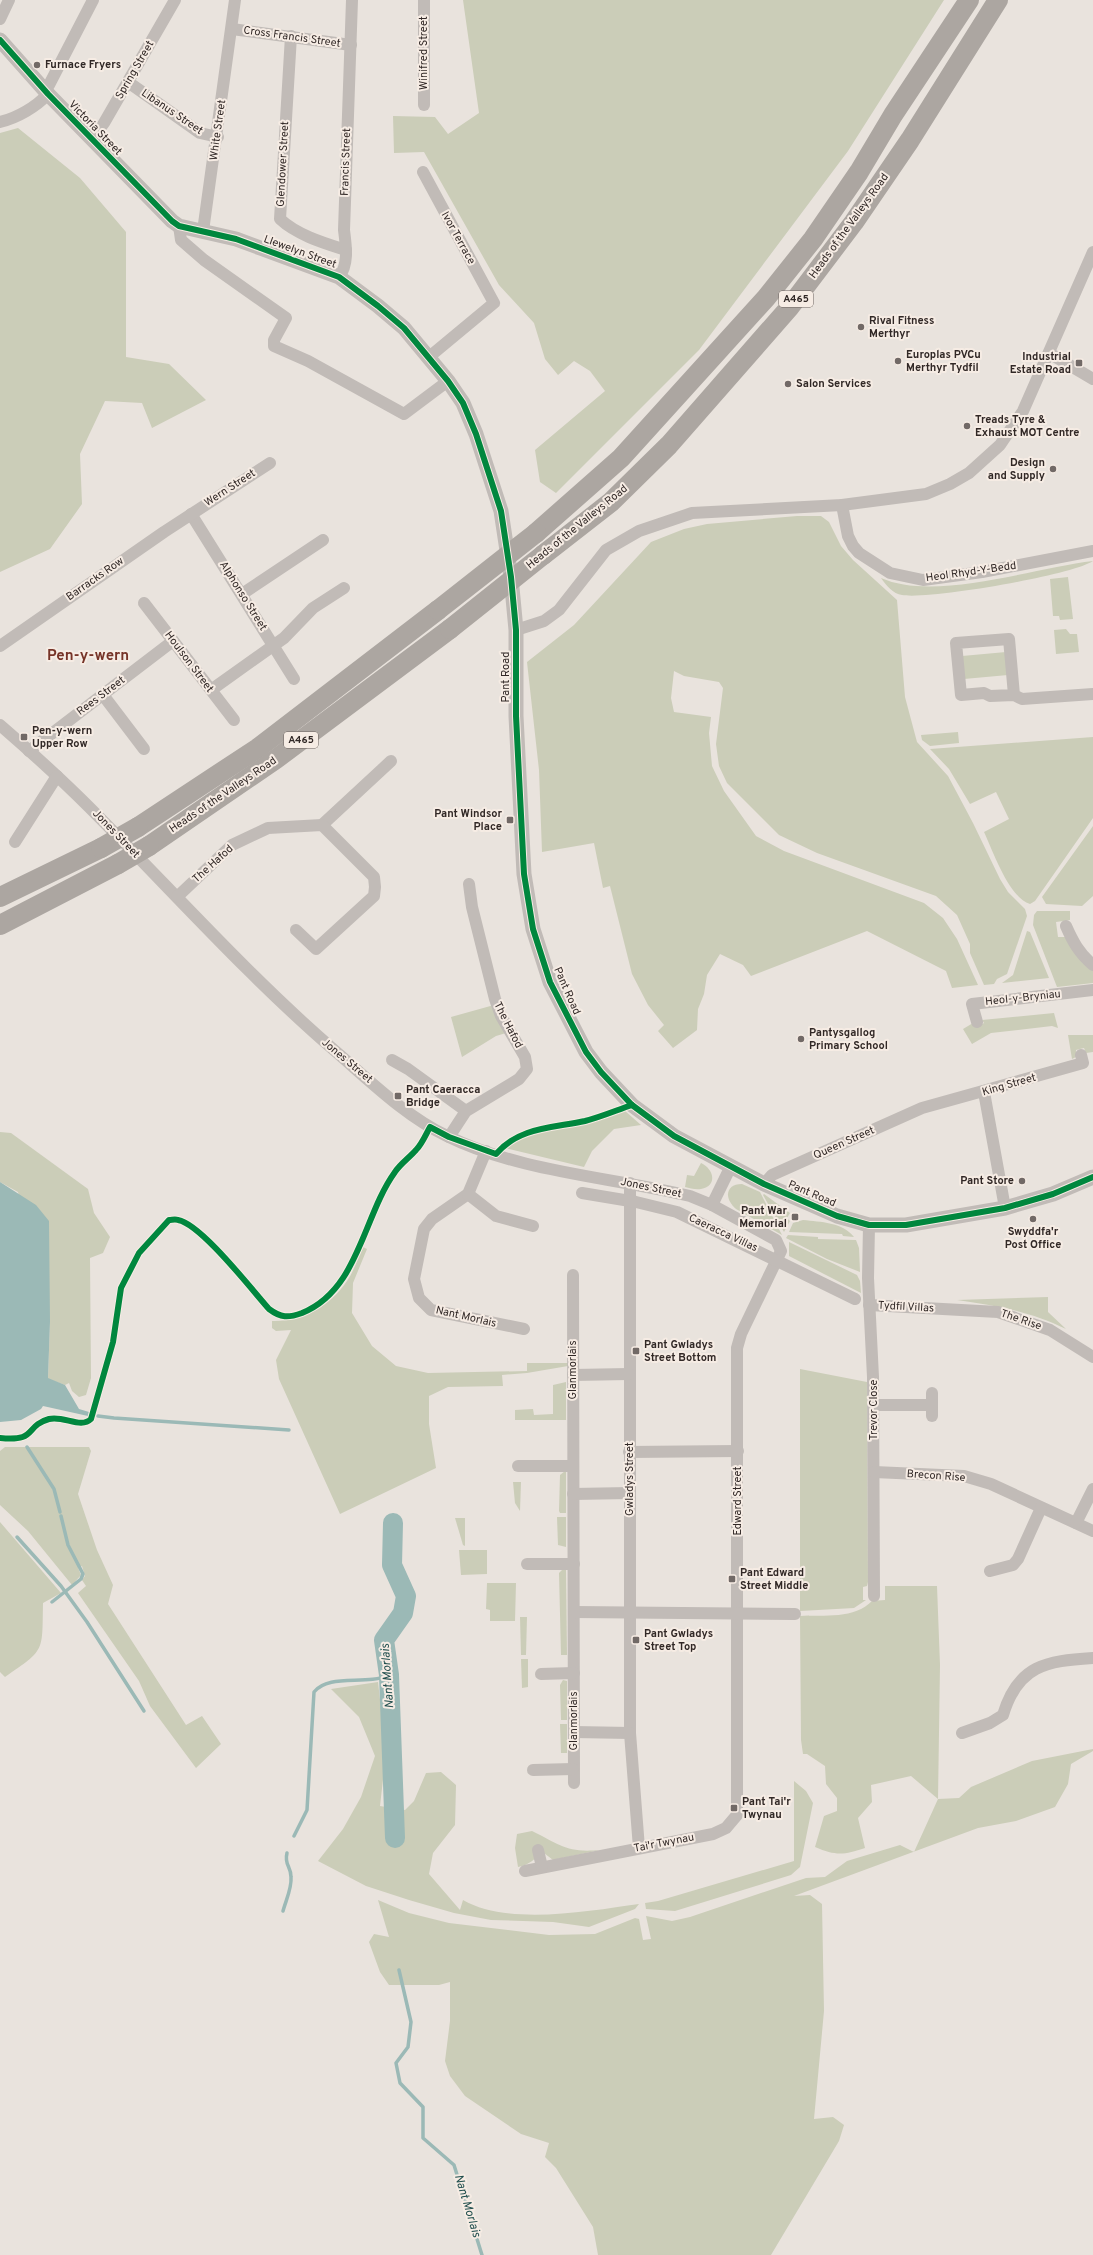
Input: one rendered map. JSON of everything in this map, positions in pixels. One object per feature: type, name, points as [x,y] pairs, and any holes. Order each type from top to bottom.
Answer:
[{"type":"highway","name":"Heads of the Valleys Road","points":[[0,897],[101,848],[138,827],[258,748],[536,533],[621,458],[766,298],[813,239],[855,178],[892,115],[969,0]]},
{"type":"highway","name":"Heads of the Valleys Road","points":[[0,925],[118,864],[149,846],[276,759],[450,629],[611,502],[669,445],[789,308],[867,203],[910,140],[998,0]]},
{"type":"street","points":[[0,19],[9,0]]},
{"type":"street","points":[[0,122],[10,120],[23,112],[46,92],[48,85],[93,0]]},
{"type":"street","name":"Spring Street","points":[[92,139],[104,124],[175,0]]},
{"type":"street","name":"White Street","points":[[203,231],[218,137],[235,0]]},
{"type":"street","name":"Francis Street","points":[[339,277],[345,264],[346,250],[344,230],[352,0]]},
{"type":"street","name":"Winifred Street","points":[[424,0],[424,105]]},
{"type":"street","name":"Cross Francis Street","points":[[232,29],[351,44]]},
{"type":"street","name":"Glendower Street","points":[[291,36],[280,219],[290,227],[346,250]]},
{"type":"street","name":"Victoria Street","points":[[0,40],[46,92],[179,226]]},
{"type":"street","name":"Libanus Street","points":[[128,82],[200,133],[218,137]]},
{"type":"street","name":"Ivor Terrace","points":[[423,172],[494,303],[429,357]]},
{"type":"street","points":[[179,226],[181,240],[204,260],[286,318],[274,340],[274,346],[308,361],[404,414],[448,381]]},
{"type":"street","name":"Llewelyn Street","points":[[179,226],[236,239],[339,277],[393,319],[429,357],[448,381]]},
{"type":"street","points":[[516,630],[544,621],[558,610],[606,550],[638,531],[692,513],[842,505],[926,494],[950,484],[969,473],[1000,445],[1013,428],[1023,411],[1050,353],[1093,252]]},
{"type":"street","points":[[1050,353],[1093,379]]},
{"type":"street","name":"Pant Road","points":[[448,381],[463,403],[476,434],[501,511],[516,630],[516,716],[524,874],[533,929],[550,982],[586,1052],[601,1072],[632,1105],[674,1136],[764,1184],[837,1216],[869,1225],[906,1224],[1005,1208],[1053,1194],[1093,1177]]},
{"type":"street","name":"Wern Street","points":[[191,514],[270,463]]},
{"type":"street","name":"Heol Rhyd-Y-Bedd","points":[[842,505],[848,536],[853,546],[859,553],[890,573],[923,580],[982,572],[1093,551]]},
{"type":"street","name":"Alphonso Street","points":[[191,514],[294,679]]},
{"type":"street","name":"Barracks Row","points":[[0,646],[191,514]]},
{"type":"street","points":[[242,594],[323,540]]},
{"type":"street","points":[[211,690],[273,646],[295,628],[313,608],[344,588]]},
{"type":"street","name":"Houlson Street","points":[[144,603],[234,720]]},
{"type":"street","points":[[1014,695],[1009,639],[956,643],[961,695],[984,693],[990,696],[1014,695],[1022,699],[1093,694]]},
{"type":"street","name":"Rees Street","points":[[29,751],[173,641]]},
{"type":"street","points":[[103,695],[144,749]]},
{"type":"street","name":"Jones Street","points":[[3,731],[29,751],[57,776],[294,1016],[419,1120],[449,1137],[486,1151],[547,1168],[630,1183],[690,1196],[712,1205],[776,1240]]},
{"type":"street","points":[[296,930],[316,949],[374,896],[374,877],[322,825],[391,760]]},
{"type":"street","points":[[15,842],[57,776]]},
{"type":"street","name":"The Hafod","points":[[177,897],[232,845],[268,828],[322,825]]},
{"type":"street","name":"The Hafod","points":[[449,1137],[466,1111],[519,1079],[526,1069],[525,1057],[501,1016],[494,999],[468,884]]},
{"type":"street","points":[[1066,926],[1074,944],[1083,956],[1093,965]]},
{"type":"street","name":"Heol-y-Bryniau","points":[[977,1022],[972,1004],[1093,990]]},
{"type":"street","name":"King Street","points":[[927,1106],[984,1092],[1083,1063],[1081,1055]]},
{"type":"street","points":[[392,1060],[408,1069],[466,1111]]},
{"type":"street","points":[[984,1092],[1005,1208]]},
{"type":"street","name":"Queen Street","points":[[764,1184],[772,1175],[927,1106]]},
{"type":"street","points":[[486,1151],[468,1194],[496,1216],[532,1227]]},
{"type":"street","points":[[712,1205],[731,1166]]},
{"type":"street","name":"Gwladys Street","points":[[630,1183],[630,1733],[639,1848]]},
{"type":"street","name":"Caeracca Villas","points":[[582,1193],[629,1201],[677,1212],[695,1219],[855,1299]]},
{"type":"street","name":"Nant Morlais","points":[[468,1194],[432,1219],[424,1229],[414,1279],[415,1290],[419,1298],[431,1310],[524,1330]]},
{"type":"street","name":"Trevor Close","points":[[869,1225],[869,1305],[874,1405],[874,1596]]},
{"type":"street","name":"Edward Street","points":[[738,1772],[739,1613],[737,1348],[742,1334],[781,1251],[776,1240]]},
{"type":"street","name":"Glanmorlais","points":[[573,1275],[572,1466],[574,1564],[574,1783]]},
{"type":"street","name":"Tydfil Villas","points":[[869,1305],[942,1308]]},
{"type":"street","name":"The Rise","points":[[942,1308],[998,1312],[1050,1330],[1093,1357]]},
{"type":"street","points":[[573,1375],[629,1374]]},
{"type":"street","points":[[874,1405],[932,1405]]},
{"type":"street","points":[[629,1452],[738,1451]]},
{"type":"street","points":[[518,1466],[572,1466]]},
{"type":"street","name":"Brecon Rise","points":[[874,1472],[964,1476],[991,1484],[1093,1531]]},
{"type":"street","points":[[1076,1523],[1093,1489]]},
{"type":"street","points":[[573,1494],[630,1493]]},
{"type":"street","points":[[990,1572],[1013,1565],[1018,1559],[1041,1508]]},
{"type":"street","points":[[527,1564],[574,1564]]},
{"type":"street","points":[[574,1612],[794,1614]]},
{"type":"street","points":[[962,1733],[990,1723],[1003,1716],[1011,1693],[1023,1678],[1036,1669],[1050,1663],[1093,1658]]},
{"type":"street","points":[[541,1674],[574,1673]]},
{"type":"street","points":[[574,1732],[630,1733]]},
{"type":"street","points":[[533,1770],[574,1769]]},
{"type":"street","name":"Tai'r Twynau","points":[[525,1871],[713,1834],[726,1828],[737,1815],[738,1772]]},
{"type":"street","points":[[538,1850],[542,1867]]},
{"type":"green space","points":[[463,0],[944,0],[848,151],[699,350],[556,493],[540,482],[535,450],[605,391],[590,371],[574,361],[558,375],[545,359],[534,323],[499,285],[424,152],[394,153],[393,116],[435,117],[448,134],[479,113]]},
{"type":"green space","points":[[18,128],[80,178],[126,232],[126,357],[169,364],[206,400],[152,428],[142,403],[105,401],[80,454],[82,504],[50,549],[0,572],[0,133]]},
{"type":"green space","points":[[797,516],[821,516],[829,522],[841,546],[853,560],[897,600],[905,697],[917,742],[948,776],[1000,879],[1008,892],[1025,909],[1027,916],[1007,974],[997,979],[994,984],[984,985],[970,953],[970,944],[957,915],[936,896],[817,853],[779,835],[727,783],[719,766],[716,744],[723,688],[719,682],[684,676],[674,671],[671,698],[674,712],[711,717],[709,733],[712,766],[724,791],[756,836],[784,851],[924,903],[943,918],[957,939],[978,985],[952,988],[946,971],[867,931],[751,976],[743,965],[720,954],[707,975],[704,994],[698,1009],[697,1030],[673,1048],[658,1031],[664,1025],[648,1005],[632,974],[610,886],[603,888],[594,843],[542,852],[539,770],[527,662],[574,625],[651,542],[684,529],[707,524]]},
{"type":"green space","points":[[1093,561],[1080,567],[1031,579],[969,590],[917,596],[896,593],[890,589],[881,578],[903,584],[928,586],[956,585]]},
{"type":"green space","points":[[1068,577],[1073,619],[1060,620],[1059,616],[1053,616],[1050,579]]},
{"type":"green space","points":[[1066,629],[1070,634],[1077,634],[1079,652],[1056,654],[1054,630]]},
{"type":"green space","points":[[1006,652],[1008,675],[964,679],[962,656]]},
{"type":"green space","points":[[958,732],[959,743],[930,746],[922,740],[921,735]]},
{"type":"green space","points":[[1093,737],[1093,818],[1035,901],[1030,904],[1022,900],[1009,884],[1002,873],[984,832],[1009,819],[996,792],[970,804],[949,769],[930,749]]},
{"type":"green space","points":[[1093,826],[1093,896],[1082,906],[1046,904],[1042,897]]},
{"type":"green space","points":[[1037,911],[1070,911],[1070,920],[1056,922],[1058,937],[1066,937],[1093,970],[1093,983],[1057,987],[1033,925],[1034,915]]},
{"type":"green space","points":[[1027,931],[1030,932],[1049,978],[1002,983],[1013,975]]},
{"type":"green space","points":[[494,1005],[506,1033],[496,1036],[462,1057],[451,1017]]},
{"type":"green space","points":[[1054,1013],[1058,1028],[1052,1026],[991,1033],[972,1044],[963,1029],[973,1023],[977,1027],[984,1023],[982,1020]]},
{"type":"green space","points":[[1068,1035],[1093,1035],[1093,1052],[1086,1053],[1084,1048],[1076,1050],[1076,1057],[1072,1059]]},
{"type":"green space","points":[[624,1110],[641,1125],[614,1129],[592,1151],[584,1167],[505,1148],[524,1135],[580,1124]]},
{"type":"green space","points":[[0,1132],[11,1133],[88,1189],[94,1213],[110,1237],[103,1253],[90,1258],[91,1378],[86,1395],[79,1397],[72,1391],[69,1383],[65,1385],[48,1379],[50,1322],[18,1192],[0,1182]]},
{"type":"green space","points":[[701,1163],[709,1169],[711,1173],[712,1181],[710,1185],[701,1189],[685,1187],[687,1175],[694,1176]]},
{"type":"green space","points":[[742,1184],[760,1192],[782,1235],[736,1209],[732,1205],[728,1197],[729,1189],[732,1186]]},
{"type":"green space","points":[[764,1194],[790,1213],[787,1218],[790,1221],[784,1232],[763,1195]]},
{"type":"green space","points":[[803,1220],[824,1222],[844,1228],[854,1237],[843,1236],[842,1234],[789,1232],[793,1223]]},
{"type":"green space","points":[[788,1235],[818,1237],[818,1239],[856,1240],[859,1248],[860,1272],[827,1259],[786,1238]]},
{"type":"green space","points":[[789,1242],[857,1275],[860,1281],[861,1293],[789,1256]]},
{"type":"green space","points":[[363,1247],[367,1249],[353,1283],[352,1313],[372,1346],[396,1366],[428,1373],[527,1371],[527,1363],[569,1363],[568,1366],[527,1373],[502,1375],[503,1386],[448,1387],[429,1396],[429,1424],[436,1468],[340,1514],[279,1379],[276,1360],[291,1330],[276,1331],[272,1328],[272,1321],[294,1319],[315,1311],[324,1305],[347,1281],[354,1269]]},
{"type":"green space","points":[[1048,1297],[1048,1312],[1066,1329],[1026,1313],[957,1300]]},
{"type":"green space","points":[[800,1369],[867,1382],[868,1582],[867,1586],[863,1587],[863,1600],[866,1600],[854,1608],[800,1611]]},
{"type":"green space","points":[[566,1382],[566,1420],[515,1420],[515,1410],[533,1409],[534,1415],[553,1414],[553,1385]]},
{"type":"green space","points":[[5,1447],[89,1447],[91,1451],[78,1494],[97,1550],[113,1585],[108,1604],[186,1725],[202,1716],[221,1744],[196,1768],[150,1706],[139,1681],[78,1593],[86,1586],[82,1580],[85,1576],[82,1566],[78,1568],[81,1575],[72,1585],[28,1531],[0,1505],[0,1451]]},
{"type":"green space","points":[[565,1471],[566,1513],[560,1513],[560,1475]]},
{"type":"green space","points":[[513,1482],[521,1482],[520,1511],[515,1503]]},
{"type":"green space","points":[[557,1517],[566,1517],[566,1547],[558,1545]]},
{"type":"green space","points":[[455,1518],[465,1518],[465,1546],[463,1545]]},
{"type":"green space","points":[[0,1522],[61,1593],[43,1603],[41,1641],[35,1654],[28,1661],[5,1677],[0,1672]]},
{"type":"green space","points":[[459,1550],[487,1550],[487,1574],[461,1575]]},
{"type":"green space","points":[[562,1570],[566,1570],[567,1655],[561,1655],[559,1573]]},
{"type":"green space","points":[[487,1583],[516,1583],[515,1621],[490,1621],[490,1610],[486,1609]]},
{"type":"green space","points":[[885,1586],[937,1586],[940,1665],[938,1799],[911,1776],[871,1785],[872,1802],[858,1818],[865,1848],[840,1854],[829,1852],[815,1847],[824,1816],[837,1811],[837,1798],[826,1784],[825,1766],[807,1754],[803,1754],[801,1740],[800,1616],[829,1616],[857,1611],[872,1601],[885,1600]]},
{"type":"green space","points":[[520,1617],[527,1617],[526,1655],[521,1655]]},
{"type":"green space","points":[[521,1659],[528,1659],[528,1687],[522,1688]]},
{"type":"green space","points":[[563,1680],[567,1681],[567,1720],[561,1720],[560,1685]]},
{"type":"green space","points":[[378,1682],[386,1753],[380,1806],[405,1810],[414,1801],[426,1773],[441,1772],[456,1785],[455,1825],[433,1853],[429,1874],[460,1910],[463,1900],[481,1908],[502,1913],[525,1915],[573,1913],[639,1904],[635,1909],[589,1927],[553,1922],[491,1920],[454,1913],[366,1886],[318,1861],[343,1829],[361,1797],[375,1756],[359,1717],[331,1689]]},
{"type":"green space","points":[[560,1724],[567,1724],[567,1753],[561,1753]]},
{"type":"green space","points":[[1093,1749],[1093,1751],[1071,1764],[1068,1784],[1055,1807],[1016,1821],[978,1828],[914,1852],[938,1799],[959,1798],[971,1787],[1032,1761]]},
{"type":"green space","points":[[794,1781],[806,1791],[813,1803],[800,1867],[791,1875],[675,1911],[646,1909],[645,1903],[658,1901],[794,1861]]},
{"type":"green space","points":[[532,1831],[557,1844],[571,1849],[589,1851],[600,1850],[553,1860],[544,1853],[529,1863],[518,1867],[515,1848],[517,1834]]},
{"type":"green space","points":[[900,1845],[914,1852],[794,1896],[810,1895],[822,1904],[824,2011],[814,2119],[833,2117],[844,2125],[839,2141],[771,2255],[598,2255],[593,2227],[556,2168],[545,2157],[549,2143],[521,2134],[465,2096],[450,2076],[445,2061],[450,2021],[450,1982],[439,1985],[389,1985],[380,1972],[369,1942],[374,1934],[389,1937],[378,1900],[409,1913],[449,1923],[549,1935],[595,1934],[635,1918],[639,1919],[643,1940],[651,1939],[646,1916],[672,1921],[690,1917],[806,1878],[825,1877],[847,1861]]},
{"type":"water","points":[[0,1182],[36,1205],[49,1221],[50,1322],[48,1378],[65,1385],[79,1409],[89,1412],[88,1416],[43,1406],[41,1409],[21,1420],[0,1422]]},
{"type":"waterway","points":[[98,1416],[289,1430]]},
{"type":"waterway","points":[[27,1447],[54,1489],[60,1512]]},
{"type":"waterway","points":[[52,1602],[81,1579],[83,1574],[68,1545],[61,1516]]},
{"type":"waterway","name":"Nant Morlais","points":[[393,1523],[392,1565],[406,1596],[403,1613],[384,1640],[389,1675],[395,1838]]},
{"type":"waterway","points":[[17,1537],[61,1586],[87,1622],[144,1711]]},
{"type":"waterway","points":[[294,1836],[307,1810],[314,1692],[321,1686],[329,1683],[338,1681],[370,1680],[389,1675]]},
{"type":"waterway","points":[[283,1911],[290,1890],[291,1881],[291,1873],[286,1860],[287,1853]]},
{"type":"waterway","name":"Nant Morlais","points":[[399,1970],[411,2022],[408,2047],[396,2063],[400,2083],[423,2107],[423,2138],[454,2165],[482,2255]]},
{"type":"cycle path","points":[[0,40],[48,94],[172,221],[179,226],[236,239],[339,277],[378,306],[404,328],[448,381],[463,403],[476,434],[501,511],[511,577],[516,630],[516,716],[524,874],[533,929],[550,982],[586,1052],[601,1072],[632,1105],[674,1136],[764,1184],[837,1216],[869,1225],[906,1225],[1005,1208],[1053,1194],[1093,1177]]},
{"type":"cycle path","points":[[0,1438],[12,1439],[26,1436],[36,1425],[49,1419],[54,1418],[82,1423],[91,1419],[113,1342],[121,1288],[139,1253],[169,1220],[178,1220],[188,1224],[200,1233],[226,1259],[269,1309],[281,1316],[293,1316],[302,1313],[321,1302],[336,1287],[348,1270],[358,1250],[384,1190],[397,1169],[420,1145],[430,1127],[449,1137],[496,1154],[515,1138],[537,1130],[585,1121],[632,1105]]},
{"type":"place","name":"Furnace Fryers","points":[[37,65]]},
{"type":"place","name":"Rival Fitness Merthyr","points":[[861,327]]},
{"type":"place","name":"Europlas PVCu Merthyr Tydfil","points":[[898,361]]},
{"type":"place","name":"Industrial Estate Road","points":[[1079,363]]},
{"type":"place","name":"Salon Services","points":[[788,384]]},
{"type":"place","name":"Treads Tyre & Exhaust MOT Centre","points":[[967,426]]},
{"type":"place","name":"Design and Supply","points":[[1053,469]]},
{"type":"place","name":"Pen-y-wern Upper Row","points":[[24,737]]},
{"type":"place","name":"Pant Windsor Place","points":[[510,820]]},
{"type":"place","name":"Pantysgallog Primary School","points":[[801,1039]]},
{"type":"place","name":"Pant Caeracca Bridge","points":[[398,1096]]},
{"type":"place","name":"Pant Store","points":[[1022,1181]]},
{"type":"place","name":"Pant War Memorial","points":[[795,1217]]},
{"type":"place","name":"Swyddfa'r Post Office","points":[[1033,1219]]},
{"type":"place","name":"Pant Gwladys Street Bottom","points":[[636,1351]]},
{"type":"place","name":"Pant Edward Street Middle","points":[[732,1579]]},
{"type":"place","name":"Pant Gwladys Street Top","points":[[636,1640]]},
{"type":"place","name":"Pant Tai'r Twynau","points":[[734,1808]]},
{"type":"district","name":"Pen-y-wern","points":[[88,656]]}]
